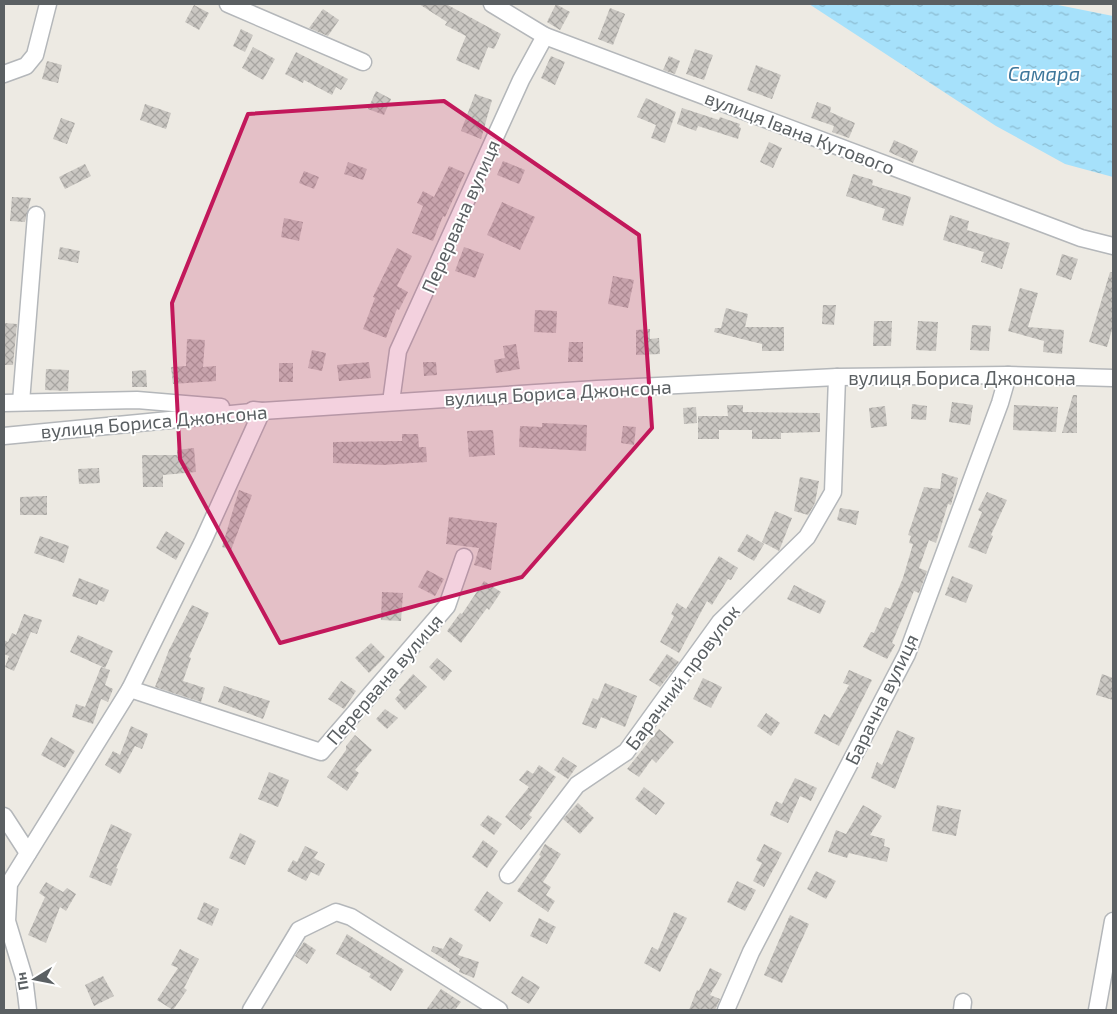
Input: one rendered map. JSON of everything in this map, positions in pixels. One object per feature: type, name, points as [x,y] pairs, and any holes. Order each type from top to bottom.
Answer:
[{"type":"street","points":[[4,74],[26,66],[35,55],[48,4]]},
{"type":"street","points":[[228,4],[363,62]]},
{"type":"street","name":"вулиця Івана Кутового","points":[[492,4],[545,36],[1081,238],[1113,246]]},
{"type":"street","name":"Перервана вулиця","points":[[391,402],[398,351],[521,80],[545,36]]},
{"type":"street","points":[[21,402],[36,215]]},
{"type":"street","name":"вулиця Бориса Джонсона","points":[[4,436],[262,411],[837,377],[1008,375],[1113,378]]},
{"type":"street","name":"Барачна вулиця","points":[[726,1010],[751,952],[907,654],[1000,404],[1008,375]]},
{"type":"street","name":"Барачний провулок","points":[[508,875],[577,786],[626,752],[720,622],[807,537],[833,492],[837,377]]},
{"type":"street","points":[[4,403],[137,400],[262,411],[203,540],[130,689],[9,884],[7,921],[24,977],[28,1010]]},
{"type":"street","name":"Перервана вулиця","points":[[130,689],[321,752],[447,606],[464,557]]},
{"type":"street","points":[[4,816],[28,853]]},
{"type":"street","points":[[251,1010],[299,930],[336,912],[350,917],[499,1010]]},
{"type":"street","points":[[1097,1010],[1113,921]]},
{"type":"highlighted area","points":[[444,101],[639,235],[652,428],[522,577],[280,643],[180,459],[172,303],[248,114]]},
{"type":"water","name":"Самара","points":[[809,4],[1053,4],[1113,16],[1113,177],[1065,164],[996,126]]},
{"type":"building","points":[[419,4],[446,4],[501,34],[494,49],[488,47],[479,70],[456,60],[466,36],[445,25],[447,22]]},
{"type":"building","points":[[556,4],[570,12],[560,30],[547,22]]},
{"type":"building","points":[[194,5],[209,13],[199,30],[185,22]]},
{"type":"building","points":[[610,8],[625,14],[613,45],[598,39]]},
{"type":"building","points":[[323,9],[339,20],[328,36],[309,28]]},
{"type":"building","points":[[241,29],[253,35],[245,52],[233,46]]},
{"type":"building","points":[[253,47],[275,59],[263,80],[242,68]]},
{"type":"building","points":[[695,49],[713,55],[704,80],[686,74]]},
{"type":"building","points":[[296,52],[348,79],[341,90],[336,87],[332,95],[304,80],[303,83],[285,74]]},
{"type":"building","points":[[551,56],[565,62],[555,85],[541,78]]},
{"type":"building","points":[[669,56],[680,61],[675,74],[663,70]]},
{"type":"building","points":[[47,61],[62,65],[58,83],[42,79]]},
{"type":"building","points":[[756,65],[781,75],[772,99],[747,90]]},
{"type":"building","points":[[376,91],[391,99],[384,115],[368,109]]},
{"type":"building","points":[[475,94],[492,100],[481,139],[461,131]]},
{"type":"building","points":[[646,98],[676,112],[665,143],[651,138],[656,125],[637,117]]},
{"type":"building","points":[[817,102],[831,107],[830,112],[855,123],[849,138],[832,132],[834,126],[811,118]]},
{"type":"building","points":[[145,104],[171,113],[166,129],[140,120]]},
{"type":"building","points":[[682,108],[719,120],[720,117],[740,124],[739,127],[741,128],[738,139],[698,126],[696,131],[677,124]]},
{"type":"building","points":[[61,118],[75,123],[67,144],[53,139]]},
{"type":"building","points":[[894,140],[918,151],[913,163],[889,152]]},
{"type":"building","points":[[769,142],[782,148],[773,168],[760,162]]},
{"type":"building","points":[[503,161],[525,170],[519,184],[497,175]]},
{"type":"building","points":[[348,162],[367,169],[363,180],[344,174]]},
{"type":"building","points":[[85,164],[91,176],[65,189],[59,177]]},
{"type":"building","points":[[449,166],[465,173],[445,217],[443,216],[433,241],[412,233],[423,206],[417,203],[423,191],[434,197]]},
{"type":"building","points":[[304,171],[319,177],[314,189],[299,183]]},
{"type":"building","points":[[853,174],[873,180],[872,185],[911,197],[903,226],[882,220],[885,209],[846,196]]},
{"type":"building","points":[[12,197],[31,198],[25,222],[10,221]]},
{"type":"building","points":[[502,202],[535,217],[520,250],[487,235]]},
{"type":"building","points":[[950,215],[969,221],[967,230],[1010,243],[1002,269],[981,262],[984,252],[943,240]]},
{"type":"building","points":[[284,218],[303,222],[299,241],[281,237]]},
{"type":"building","points":[[60,247],[80,251],[78,263],[58,259]]},
{"type":"building","points":[[464,247],[484,254],[475,278],[455,271]]},
{"type":"building","points":[[397,248],[412,256],[397,286],[408,292],[399,310],[397,309],[386,338],[363,329],[375,298],[373,297]]},
{"type":"building","points":[[1062,254],[1078,259],[1071,280],[1056,275]]},
{"type":"building","points":[[1110,272],[1113,272],[1113,326],[1107,347],[1089,342]]},
{"type":"building","points":[[613,276],[634,280],[628,308],[608,304]]},
{"type":"building","points":[[1020,288],[1038,293],[1028,327],[1064,330],[1062,354],[1043,352],[1044,341],[1008,331]]},
{"type":"building","points":[[823,305],[836,305],[834,325],[822,324]]},
{"type":"building","points":[[726,308],[748,314],[745,327],[784,327],[784,351],[762,351],[762,344],[714,332],[715,328],[721,328]]},
{"type":"building","points":[[535,310],[557,311],[556,333],[534,332]]},
{"type":"building","points":[[874,321],[892,321],[891,346],[873,346]]},
{"type":"building","points":[[918,321],[938,322],[936,351],[916,350]]},
{"type":"building","points":[[4,323],[17,324],[13,365],[4,365]]},
{"type":"building","points":[[972,325],[991,326],[989,351],[970,350]]},
{"type":"building","points":[[650,329],[650,339],[659,338],[660,354],[636,355],[636,330]]},
{"type":"building","points":[[187,339],[205,340],[203,367],[216,366],[216,381],[173,384],[171,367],[186,366]]},
{"type":"building","points":[[569,342],[583,342],[583,362],[568,362]]},
{"type":"building","points":[[516,344],[520,369],[496,373],[494,360],[505,358],[503,346]]},
{"type":"building","points":[[312,350],[326,353],[322,371],[308,368]]},
{"type":"building","points":[[369,362],[371,378],[339,381],[337,365]]},
{"type":"building","points":[[423,362],[436,362],[437,375],[424,376]]},
{"type":"building","points":[[279,363],[293,363],[293,382],[279,382]]},
{"type":"building","points":[[46,369],[69,370],[68,391],[45,390]]},
{"type":"building","points":[[146,370],[147,387],[132,387],[132,371]]},
{"type":"building","points":[[1073,395],[1077,395],[1077,433],[1062,433]]},
{"type":"building","points":[[952,402],[973,405],[970,425],[949,422]]},
{"type":"building","points":[[912,404],[927,406],[926,420],[911,419]]},
{"type":"building","points":[[727,405],[743,405],[743,412],[820,413],[820,432],[781,433],[781,439],[752,439],[752,430],[719,430],[719,439],[698,439],[698,416],[728,416]]},
{"type":"building","points":[[1014,405],[1058,407],[1056,432],[1013,430]]},
{"type":"building","points":[[885,406],[887,426],[871,428],[869,408]]},
{"type":"building","points":[[696,407],[697,423],[684,424],[683,408]]},
{"type":"building","points":[[542,423],[587,425],[586,451],[519,447],[520,426],[542,427]]},
{"type":"building","points":[[623,426],[636,427],[634,445],[621,443]]},
{"type":"building","points":[[493,430],[495,455],[469,457],[467,431]]},
{"type":"building","points":[[402,434],[418,434],[419,447],[426,447],[427,462],[383,465],[333,463],[333,442],[402,441]]},
{"type":"building","points":[[194,448],[196,472],[163,475],[163,487],[143,487],[142,455],[177,455],[177,450]]},
{"type":"building","points":[[99,468],[100,483],[79,484],[78,469]]},
{"type":"building","points":[[942,473],[958,478],[951,505],[948,504],[936,543],[929,540],[919,568],[927,571],[919,593],[914,591],[892,643],[895,645],[887,659],[863,647],[871,632],[874,633],[885,607],[890,609],[903,578],[913,544],[909,543],[911,536],[908,535],[924,487],[940,489]]},
{"type":"building","points":[[800,477],[819,481],[815,503],[808,515],[794,511]]},
{"type":"building","points":[[239,490],[252,495],[231,550],[222,547]]},
{"type":"building","points":[[987,492],[1007,500],[991,535],[993,536],[986,554],[968,547],[982,512],[978,510]]},
{"type":"building","points":[[47,496],[47,515],[20,515],[20,497]]},
{"type":"building","points":[[840,508],[859,511],[856,525],[837,520]]},
{"type":"building","points":[[775,511],[792,518],[779,551],[762,542]]},
{"type":"building","points":[[449,517],[497,523],[491,570],[474,565],[479,548],[446,544]]},
{"type":"building","points":[[166,531],[185,543],[176,560],[156,548]]},
{"type":"building","points":[[747,534],[764,544],[754,561],[737,551]]},
{"type":"building","points":[[40,536],[69,546],[64,563],[34,553]]},
{"type":"building","points":[[719,556],[738,568],[731,580],[728,579],[712,605],[707,601],[679,653],[660,642],[674,616],[671,614],[677,603],[686,609]]},
{"type":"building","points":[[427,570],[444,579],[435,596],[418,587]]},
{"type":"building","points":[[952,576],[973,585],[966,603],[945,595]]},
{"type":"building","points":[[79,578],[109,590],[104,602],[99,600],[97,605],[72,596]]},
{"type":"building","points":[[484,581],[501,592],[489,610],[487,608],[461,643],[447,631],[460,613],[462,614]]},
{"type":"building","points":[[794,585],[826,601],[820,614],[787,599]]},
{"type":"building","points":[[382,592],[403,593],[401,621],[381,620]]},
{"type":"building","points":[[192,605],[209,613],[189,657],[191,658],[183,681],[205,688],[201,702],[155,687],[169,650]]},
{"type":"building","points":[[24,614],[42,620],[37,634],[31,632],[14,671],[5,667],[9,656],[4,654],[4,640],[8,642],[12,633],[16,635]]},
{"type":"building","points":[[78,635],[113,651],[105,668],[70,652]]},
{"type":"building","points":[[371,643],[385,657],[369,673],[355,658]]},
{"type":"building","points":[[667,654],[679,662],[660,687],[649,680]]},
{"type":"building","points":[[437,658],[452,671],[444,681],[429,667]]},
{"type":"building","points":[[101,667],[110,670],[105,685],[113,689],[108,702],[101,699],[93,724],[72,717],[76,704],[85,707]]},
{"type":"building","points":[[849,670],[872,680],[839,746],[814,733],[824,714],[830,718],[849,685],[843,683]]},
{"type":"building","points":[[413,674],[427,687],[405,710],[395,699],[401,692],[399,690]]},
{"type":"building","points":[[1102,674],[1113,678],[1113,700],[1096,695]]},
{"type":"building","points":[[703,678],[722,687],[711,708],[693,699]]},
{"type":"building","points":[[341,681],[356,691],[344,709],[328,699]]},
{"type":"building","points":[[605,683],[637,696],[625,727],[601,717],[596,729],[582,724],[593,698],[598,700]]},
{"type":"building","points":[[224,686],[270,701],[263,719],[218,702]]},
{"type":"building","points":[[385,709],[398,718],[387,729],[376,719]]},
{"type":"building","points":[[766,713],[780,723],[771,736],[757,726]]},
{"type":"building","points":[[131,726],[148,734],[142,749],[135,746],[120,774],[105,765],[113,751],[120,755]]},
{"type":"building","points":[[659,729],[674,742],[656,763],[652,759],[639,777],[627,769]]},
{"type":"building","points":[[897,730],[915,738],[895,789],[871,778],[877,762],[882,765]]},
{"type":"building","points":[[355,735],[372,750],[355,770],[359,773],[347,791],[327,777]]},
{"type":"building","points":[[51,737],[75,751],[65,768],[41,755]]},
{"type":"building","points":[[563,757],[577,766],[568,779],[554,770]]},
{"type":"building","points":[[539,765],[556,777],[529,815],[532,817],[521,830],[505,817],[529,787],[519,780],[527,770],[533,774]]},
{"type":"building","points":[[269,772],[289,780],[278,807],[258,799]]},
{"type":"building","points":[[795,778],[817,788],[811,801],[800,796],[788,823],[770,815],[776,801],[782,804]]},
{"type":"building","points":[[644,787],[665,803],[656,815],[635,799]]},
{"type":"building","points":[[578,803],[594,818],[580,834],[563,819]]},
{"type":"building","points":[[863,805],[882,816],[870,835],[885,839],[884,846],[890,848],[887,862],[849,853],[847,858],[828,852],[836,830],[846,834]]},
{"type":"building","points":[[937,805],[961,810],[956,836],[932,831]]},
{"type":"building","points":[[488,815],[502,824],[494,835],[480,825]]},
{"type":"building","points":[[111,824],[132,834],[116,868],[118,869],[111,886],[89,877]]},
{"type":"building","points":[[240,833],[256,841],[245,865],[229,858]]},
{"type":"building","points":[[483,840],[498,851],[487,868],[472,857]]},
{"type":"building","points":[[545,844],[561,854],[543,882],[551,887],[546,895],[555,901],[548,912],[517,891],[541,856],[539,855]]},
{"type":"building","points":[[764,844],[782,853],[764,887],[753,881],[762,863],[756,860]]},
{"type":"building","points":[[305,846],[318,852],[314,858],[325,864],[319,876],[311,872],[306,881],[287,871],[293,860],[297,862]]},
{"type":"building","points":[[816,871],[836,881],[826,899],[807,889]]},
{"type":"building","points":[[737,881],[756,890],[745,911],[727,902]]},
{"type":"building","points":[[46,882],[63,892],[67,888],[76,894],[66,911],[60,907],[46,943],[28,935],[45,897],[39,893]]},
{"type":"building","points":[[487,891],[503,903],[490,922],[474,910]]},
{"type":"building","points":[[204,902],[219,909],[212,926],[197,919]]},
{"type":"building","points":[[674,912],[687,918],[660,972],[644,963],[652,947],[658,950]]},
{"type":"building","points":[[790,915],[809,924],[782,983],[764,975]]},
{"type":"building","points":[[539,918],[556,927],[547,944],[530,936]]},
{"type":"building","points":[[347,934],[404,970],[391,991],[369,977],[371,974],[336,954]]},
{"type":"building","points":[[450,937],[463,945],[458,955],[479,962],[474,978],[459,972],[460,969],[431,951],[433,946],[443,949]]},
{"type":"building","points":[[304,942],[316,950],[307,964],[295,956]]},
{"type":"building","points":[[180,949],[199,959],[184,988],[187,990],[173,1010],[157,1000],[178,968],[171,965]]},
{"type":"building","points":[[710,968],[722,974],[710,995],[720,999],[715,1010],[689,1010],[697,990],[699,991]]},
{"type":"building","points":[[103,976],[114,996],[94,1006],[85,985]]},
{"type":"building","points":[[522,976],[540,987],[529,1004],[511,993]]},
{"type":"building","points":[[441,989],[461,1002],[455,1010],[426,1010]]}]
